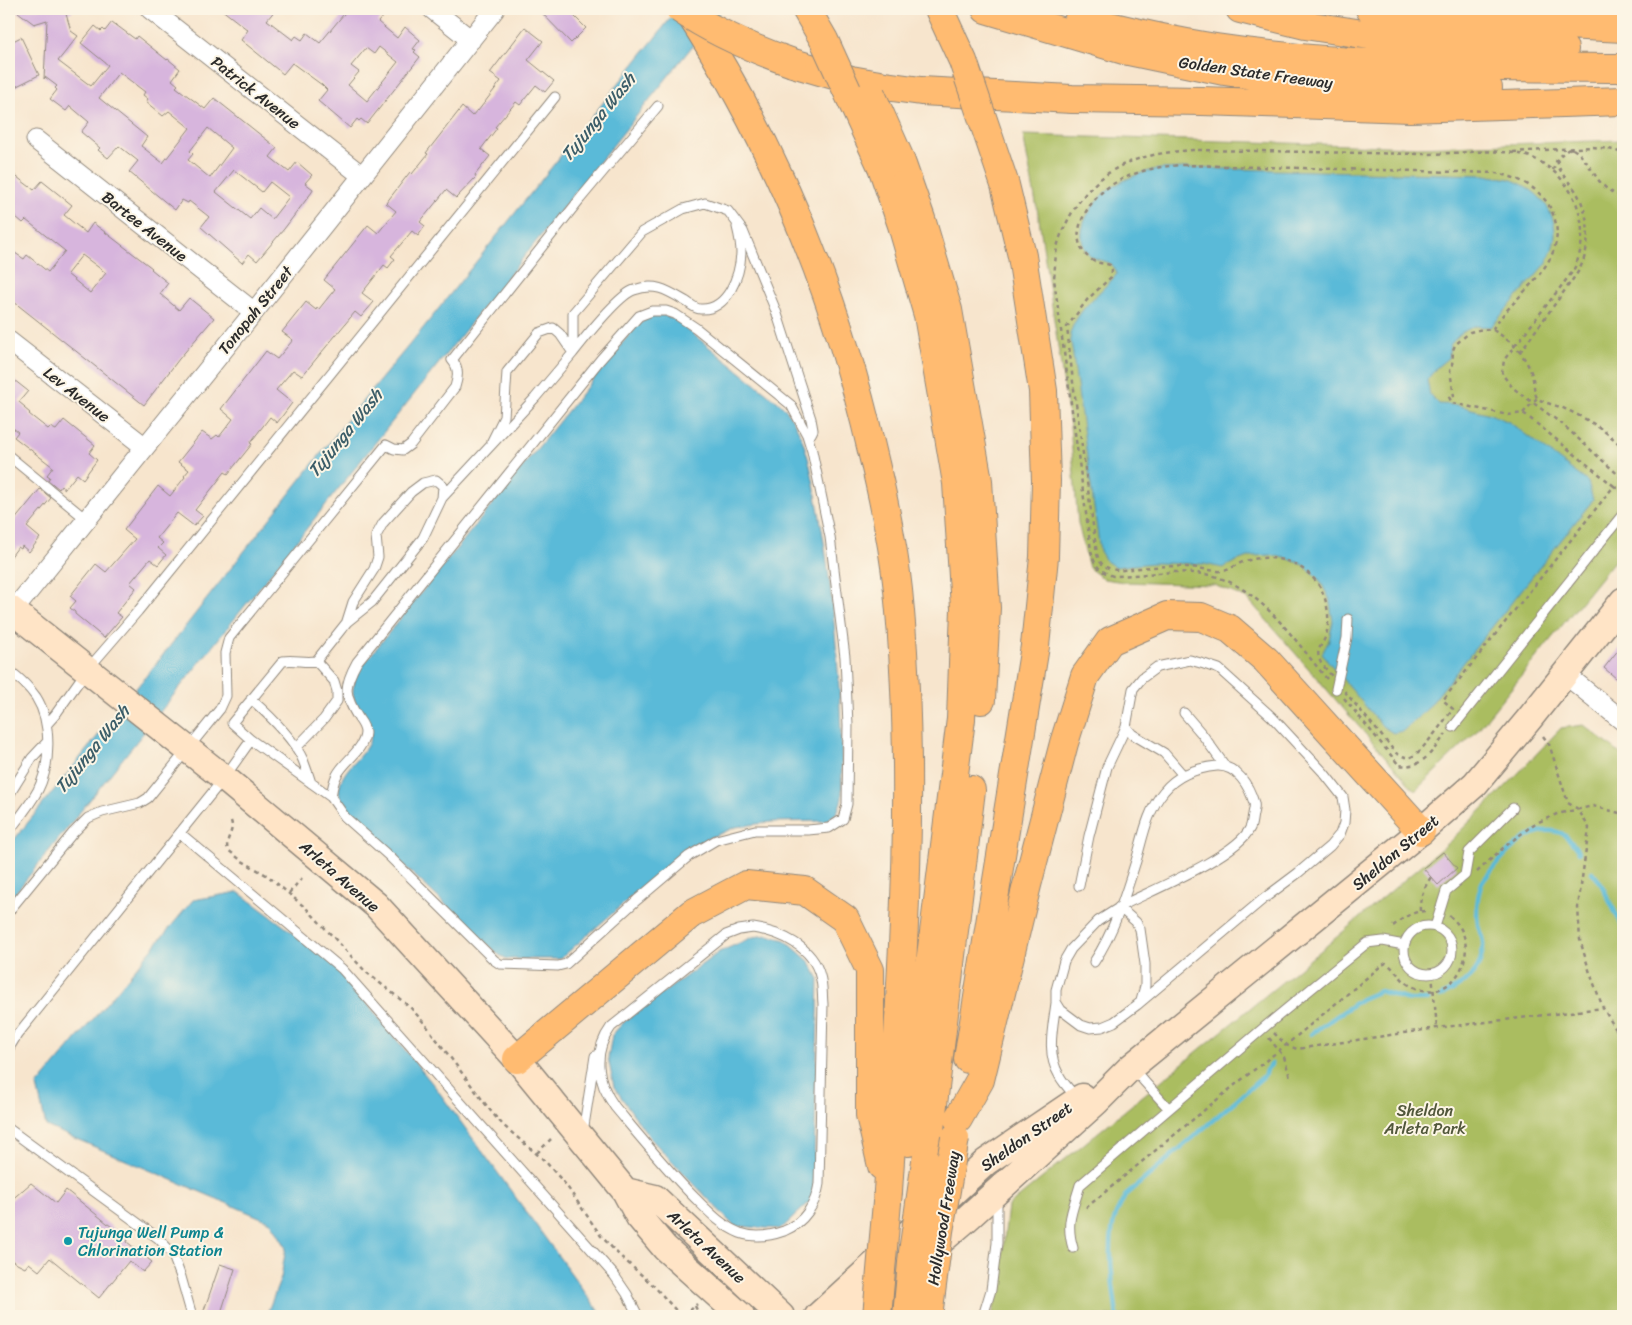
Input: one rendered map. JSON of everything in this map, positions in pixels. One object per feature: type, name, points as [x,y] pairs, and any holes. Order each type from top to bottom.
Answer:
[{"type":"highway","points":[[680,9],[725,36],[758,51],[851,80],[912,90],[1072,99],[1410,108],[1623,101]]},
{"type":"highway","points":[[687,9],[737,91],[796,211],[834,311],[866,424],[884,499],[898,587],[906,691],[908,798],[900,1031],[895,1316]]},
{"type":"highway","points":[[806,9],[921,219],[948,310],[978,481],[986,608],[980,720],[926,1161],[913,1252],[907,1316]]},
{"type":"highway","points":[[828,9],[841,31],[891,163],[902,225],[928,315],[957,483],[965,608],[962,719],[920,1035],[877,1316]]},
{"type":"highway","name":"Hollywood Freeway","points":[[928,1316],[956,1128],[1035,646],[1044,557],[1046,481],[1043,391],[1022,256],[1005,185],[963,61],[939,9]]},
{"type":"highway","name":"Golden State Freeway","points":[[986,9],[1124,50],[1224,71],[1318,84],[1623,91]]},
{"type":"highway","points":[[1046,9],[1130,32],[1216,48],[1348,62],[1452,66],[1623,68]]},
{"type":"highway","points":[[1240,9],[1305,25],[1395,39],[1548,49],[1623,51]]},
{"type":"highway","points":[[1370,9],[1452,19],[1623,28]]},
{"type":"highway","points":[[1452,19],[1567,9]]},
{"type":"highway","points":[[956,1128],[980,1080],[1027,886],[1062,753],[1085,676],[1110,641],[1167,616],[1201,617],[1230,629],[1266,660],[1421,831]]},
{"type":"highway","points":[[517,1059],[691,914],[746,885],[805,891],[845,919],[870,970],[870,1115],[897,1186]]},
{"type":"main road","name":"Sheldon Street","points":[[852,1316],[997,1191],[1132,1067],[1421,831],[1475,784],[1623,601]]},
{"type":"main road","name":"Arleta Avenue","points":[[11,609],[224,778],[376,905],[517,1059],[625,1191],[639,1217],[665,1248],[741,1316]]},
{"type":"main road","name":"Sheldon Street","points":[[818,1316],[986,1162],[1078,1100],[1132,1067]]},
{"type":"main road","name":"Arleta Avenue","points":[[625,1191],[655,1198],[781,1316]]},
{"type":"street","name":"Patrick Avenue","points":[[150,9],[361,175]]},
{"type":"street","points":[[432,9],[471,40]]},
{"type":"street","name":"Tonopah Street","points":[[11,609],[87,520],[495,9]]},
{"type":"street","name":"Bartee Avenue","points":[[36,140],[254,312]]},
{"type":"street","name":"Lev Avenue","points":[[9,341],[145,447]]},
{"type":"street","points":[[1565,674],[1623,722]]},
{"type":"lane","points":[[47,724],[87,670],[145,604],[555,97]]},
{"type":"lane","points":[[9,911],[72,834],[88,818],[102,812],[140,803],[148,798],[188,750],[220,709],[226,696],[225,653],[229,638],[386,445],[394,449],[404,450],[411,444],[455,387],[458,378],[452,360],[580,199],[658,106]]},
{"type":"lane","points":[[573,353],[573,313],[642,232],[683,209],[705,203],[728,211],[744,231],[776,311],[811,419],[813,430],[811,434],[807,435]]},
{"type":"lane","points":[[350,704],[347,683],[357,662],[600,360],[639,316],[652,311],[666,310],[696,328],[791,405],[807,435],[830,537],[845,657],[848,724],[847,804],[843,819],[829,828],[755,830],[716,840],[689,856],[566,964],[558,966],[500,964],[390,857],[345,817],[331,797],[251,740],[232,723],[283,661],[293,659],[305,662],[316,660],[347,622],[372,602],[423,538],[442,498],[535,398],[606,314],[631,290],[660,287],[698,309],[710,308],[722,302],[732,288],[738,271],[741,253],[739,235],[734,219]]},
{"type":"lane","points":[[487,451],[504,417],[507,372],[539,333],[553,328],[560,334],[573,353]]},
{"type":"lane","points":[[9,456],[87,520]]},
{"type":"lane","points":[[347,622],[353,602],[374,569],[378,557],[376,536],[383,523],[423,483],[436,480],[443,486],[442,498]]},
{"type":"lane","points":[[1453,727],[1623,514]]},
{"type":"lane","points":[[1337,685],[1347,638],[1348,619]]},
{"type":"lane","points":[[296,748],[324,719],[337,701],[334,681],[316,660]]},
{"type":"lane","points":[[1056,1002],[1061,1010],[1081,1025],[1090,1028],[1102,1027],[1114,1022],[1141,1002],[1262,900],[1330,846],[1340,834],[1344,823],[1345,810],[1343,798],[1335,786],[1272,717],[1219,669],[1190,660],[1173,662],[1157,667],[1142,678],[1133,689],[1126,727],[1107,768],[1089,836],[1079,886]]},
{"type":"lane","points":[[9,670],[18,677],[36,698],[47,724],[48,752],[44,774],[38,790],[9,831]]},
{"type":"lane","points":[[331,797],[332,786],[336,776],[360,745],[365,734],[364,727],[350,704],[335,685]]},
{"type":"lane","points":[[251,699],[267,714],[296,748],[303,759],[311,783]]},
{"type":"lane","points":[[1078,1100],[1060,1077],[1054,1065],[1052,1054],[1056,990],[1064,961],[1071,949],[1098,920],[1218,857],[1237,844],[1250,829],[1255,806],[1250,790],[1240,776],[1225,766],[1184,713]]},
{"type":"lane","points":[[1126,727],[1132,734],[1164,753],[1183,774]]},
{"type":"lane","points":[[9,1048],[17,1035],[224,778],[251,740]]},
{"type":"lane","points":[[9,794],[32,758],[47,742]]},
{"type":"lane","points":[[1094,962],[1104,947],[1113,926],[1136,862],[1149,816],[1164,791],[1183,774],[1204,767],[1225,766]]},
{"type":"lane","points":[[1435,927],[1446,891],[1465,875],[1469,852],[1513,808]]},
{"type":"lane","points":[[180,833],[342,969],[614,1275],[627,1294],[638,1316]]},
{"type":"lane","points":[[1120,907],[1136,922],[1140,929],[1145,964],[1145,986],[1141,1002]]},
{"type":"lane","points":[[1420,927],[1435,927],[1449,937],[1452,945],[1450,961],[1439,972],[1424,974],[1416,972],[1406,960],[1404,945],[1413,932],[1420,927]]},
{"type":"lane","points":[[582,1139],[596,1053],[600,1044],[610,1027],[726,935],[739,930],[753,928],[767,930],[791,940],[802,948],[814,961],[820,976],[823,1004],[819,1184],[817,1196],[807,1213],[789,1229],[776,1234],[753,1236],[741,1234],[723,1224],[706,1210],[668,1169],[608,1097],[602,1084],[600,1044]]},
{"type":"lane","points":[[1072,1248],[1069,1224],[1070,1215],[1080,1185],[1264,1027],[1367,943],[1383,941],[1404,945]]},
{"type":"lane","points":[[1132,1067],[1169,1108]]},
{"type":"lane","points":[[9,1129],[158,1238],[172,1253],[192,1316]]},
{"type":"lane","points":[[983,1316],[991,1290],[997,1242],[997,1191]]},
{"type":"path","points":[[1614,486],[1443,700],[1453,709],[1414,756],[1405,757],[1396,753],[1269,610],[1254,596],[1237,585],[1218,577],[1177,572],[1113,576],[1104,573],[1094,563],[1090,550],[1054,279],[1057,247],[1066,224],[1076,206],[1089,189],[1108,172],[1137,159],[1168,151],[1428,154],[1511,152],[1592,147],[1623,153]]},
{"type":"path","points":[[1553,170],[1558,157],[1571,149]]},
{"type":"path","points":[[1571,149],[1579,152],[1605,187],[1623,196]]},
{"type":"path","points":[[1511,152],[1534,158],[1553,170],[1572,194],[1580,215],[1583,237],[1580,258],[1573,271],[1504,360],[1502,374],[1513,388],[1562,424],[1623,479]]},
{"type":"path","points":[[1520,352],[1581,268],[1587,250],[1584,212],[1577,193],[1559,169],[1558,157]]},
{"type":"path","points":[[1453,727],[1421,763],[1409,766],[1399,765],[1321,663],[1318,649],[1328,628],[1328,611],[1319,585],[1301,567],[1277,558],[1262,558],[1244,561],[1224,571],[1187,566],[1117,570],[1104,566],[1099,561],[1074,392],[1068,327],[1087,300],[1109,280],[1112,270],[1110,266],[1093,261],[1084,252],[1079,238],[1079,226],[1082,217],[1093,201],[1113,184],[1139,172],[1166,166],[1315,168],[1504,174],[1518,179],[1542,197],[1554,216],[1557,234],[1555,247],[1547,266],[1492,330]]},
{"type":"path","points":[[1537,398],[1523,413],[1508,415],[1452,403],[1450,398],[1454,396],[1450,371],[1455,345],[1470,332],[1483,328],[1492,330],[1520,352],[1532,376],[1537,398],[1586,419],[1611,435],[1623,448]]},
{"type":"path","points":[[1523,413],[1623,493]]},
{"type":"path","points":[[1530,718],[1549,744],[1568,803],[1578,809],[1588,828],[1578,907],[1580,940],[1602,1008],[1623,1037]]},
{"type":"path","points":[[1474,876],[1503,848],[1534,824],[1557,814],[1593,806],[1623,814]]},
{"type":"path","points":[[231,821],[232,828],[226,843],[228,850],[242,861],[268,876],[319,920],[366,972],[414,1012],[493,1114],[504,1126],[537,1153],[566,1185],[601,1236],[619,1255],[654,1286],[683,1316],[698,1303]]},
{"type":"path","points":[[1420,911],[1421,897],[1431,877]]},
{"type":"path","points":[[289,894],[302,878]]},
{"type":"path","points":[[1078,1194],[1087,1207],[1286,1046],[1368,975],[1386,963],[1391,966],[1407,985],[1425,991],[1433,991],[1443,987],[1455,979],[1464,966],[1467,950],[1458,925],[1452,918],[1440,912],[1420,911],[1408,915],[1393,926]]},
{"type":"path","points":[[1432,974],[1437,1028]]},
{"type":"path","points":[[1264,1027],[1286,1046],[1297,1049],[1437,1028],[1602,1008]]},
{"type":"path","points":[[1264,1027],[1280,1050],[1290,1078]]},
{"type":"path","points":[[537,1153],[550,1139]]},
{"type":"path","points":[[695,1306],[700,1316]]},
{"type":"green space","points":[[1023,135],[1417,147],[1623,140],[1623,550],[1476,732],[1415,791],[1248,599],[1214,585],[1124,582],[1104,579],[1089,568],[1078,523],[1070,426],[1039,219]]},
{"type":"green space","name":"Sheldon Arleta Park","points":[[1584,725],[1623,756],[1623,1316],[992,1316],[999,1284],[1008,1206],[1325,947],[1449,842],[1561,728]]},
{"type":"water","name":"Tujunga Wash","points":[[678,9],[722,9],[9,901],[9,846],[155,665],[352,414],[424,327]]},
{"type":"water","points":[[1184,168],[1486,175],[1509,179],[1527,187],[1541,199],[1551,215],[1555,238],[1546,264],[1491,327],[1474,326],[1461,333],[1450,345],[1448,358],[1437,367],[1427,380],[1430,395],[1439,404],[1457,405],[1490,414],[1509,422],[1588,482],[1593,500],[1427,709],[1403,731],[1393,733],[1382,726],[1322,654],[1329,640],[1333,621],[1329,598],[1319,579],[1304,565],[1271,555],[1252,556],[1223,568],[1204,564],[1154,563],[1115,567],[1106,561],[1100,551],[1070,334],[1073,325],[1084,309],[1117,274],[1111,264],[1097,259],[1088,253],[1084,247],[1082,228],[1097,202],[1104,193],[1115,185],[1153,170]]},
{"type":"water","points":[[662,315],[674,319],[783,406],[804,443],[819,512],[834,619],[841,727],[842,799],[837,813],[826,821],[771,822],[736,827],[690,846],[560,959],[507,959],[499,955],[346,811],[339,793],[340,784],[349,768],[366,747],[370,740],[371,732],[353,695],[354,685],[358,671],[632,331],[646,318]]},
{"type":"water","points":[[238,892],[334,963],[436,1088],[602,1316],[266,1316],[281,1278],[286,1247],[271,1222],[46,1126],[37,1086],[193,900]]},
{"type":"water","points":[[768,935],[785,940],[810,962],[819,979],[813,1199],[781,1229],[734,1226],[650,1138],[614,1087],[608,1058],[612,1035],[626,1020],[719,952],[753,937]]},
{"type":"building","points":[[14,9],[73,9],[73,11],[66,14],[71,31],[78,36],[58,61],[91,86],[108,65],[81,43],[95,26],[101,31],[103,29],[105,31],[112,22],[135,39],[137,36],[180,69],[172,80],[178,85],[176,87],[205,109],[214,98],[277,148],[270,157],[289,172],[297,162],[312,175],[305,183],[313,189],[312,192],[257,261],[249,254],[242,263],[201,227],[209,217],[189,201],[188,203],[182,200],[175,210],[129,172],[138,161],[119,146],[108,158],[98,150],[100,148],[81,132],[89,122],[70,106],[66,111],[50,99],[57,90],[55,88],[57,86],[45,77],[44,79],[47,20],[34,24]],"holes":[[[119,72],[145,92],[143,95],[148,99],[146,102],[163,116],[169,111],[190,128],[163,163],[141,146],[147,137],[99,98]],[[208,128],[232,148],[210,178],[188,160],[193,154],[190,151]],[[234,170],[262,192],[270,182],[289,197],[272,219],[259,208],[250,219],[216,192]]]},
{"type":"building","points":[[221,9],[276,9],[267,20],[293,40],[296,36],[302,40],[307,33],[320,43],[348,9],[389,9],[378,22],[397,38],[405,27],[420,40],[413,49],[416,50],[414,52],[420,57],[367,124],[361,119],[359,121],[357,119],[350,128],[318,101],[327,90],[322,85],[292,63],[283,74],[241,40],[248,30]],"holes":[[[379,47],[398,62],[367,101],[348,85],[359,72],[351,66],[366,48],[374,54]]]},
{"type":"building","points":[[538,9],[567,9],[586,28],[571,43]]},
{"type":"building","points":[[525,27],[543,41],[528,60],[554,81],[545,92],[536,85],[520,105],[516,102],[495,127],[497,128],[481,149],[490,156],[475,175],[476,177],[456,198],[446,190],[420,222],[425,226],[418,236],[412,231],[391,256],[395,259],[388,268],[384,265],[362,293],[374,302],[361,317],[355,312],[302,376],[293,370],[276,390],[292,403],[277,423],[270,417],[250,443],[252,444],[228,474],[225,472],[195,510],[203,516],[194,526],[177,513],[157,538],[163,543],[158,548],[166,555],[158,565],[150,559],[130,583],[136,588],[116,613],[122,617],[104,638],[70,608],[76,601],[70,596],[96,564],[106,572],[135,539],[124,530],[158,486],[170,496],[189,470],[178,462],[202,432],[212,439],[217,435],[219,437],[233,419],[221,409],[266,351],[277,359],[293,340],[282,332],[306,302],[316,310],[317,308],[319,309],[335,289],[324,280],[368,225],[378,233],[396,211],[386,203],[410,172],[412,174],[428,154],[426,153],[462,107],[472,116],[478,111],[501,81],[490,73]]},
{"type":"building","points":[[21,37],[39,75],[9,90],[9,43]]},
{"type":"building","points":[[9,171],[34,190],[42,181],[72,205],[64,215],[86,233],[93,223],[152,268],[168,283],[160,294],[179,310],[189,298],[214,318],[179,359],[144,405],[9,298],[9,249],[24,259],[27,255],[48,272],[65,251],[26,220],[23,223],[9,211]],"holes":[[[82,255],[106,273],[90,293],[67,274]]]},
{"type":"building","points":[[9,376],[28,391],[19,402],[29,414],[48,429],[50,427],[56,430],[64,420],[95,445],[89,453],[97,460],[83,479],[77,474],[65,489],[61,486],[59,489],[48,480],[50,477],[47,475],[53,467],[14,437],[18,432],[9,425]]},
{"type":"building","points":[[40,489],[51,498],[27,527],[40,538],[29,552],[22,546],[21,549],[18,547],[9,559],[9,527]]},
{"type":"building","points":[[1623,644],[1623,684],[1604,668]]},
{"type":"building","points":[[1443,852],[1457,868],[1438,885],[1423,868]]},
{"type":"building","name":"Tujunga Well Pump & Chlorination Station","points":[[31,1183],[56,1203],[66,1190],[152,1262],[143,1272],[129,1261],[99,1298],[50,1258],[39,1271],[29,1263],[25,1268],[17,1264],[9,1258],[9,1202]]},
{"type":"building","points":[[220,1264],[235,1269],[220,1316],[202,1316]]},
{"type":"waterway","points":[[1440,997],[1469,978],[1480,962],[1483,945],[1477,920],[1477,904],[1482,883],[1497,863],[1521,841],[1540,832],[1551,831],[1561,833],[1571,841],[1579,852]]},
{"type":"waterway","points":[[1592,872],[1600,882],[1623,928]]},
{"type":"waterway","points":[[1311,1034],[1361,999],[1380,991],[1408,1000],[1428,1000]]},
{"type":"waterway","points":[[1117,1316],[1111,1265],[1111,1237],[1116,1214],[1125,1196],[1264,1076],[1266,1070],[1272,1064]]},
{"type":"place","name":"Tujunga Well Pump & Chlorination Station","points":[[68,1241]]}]
